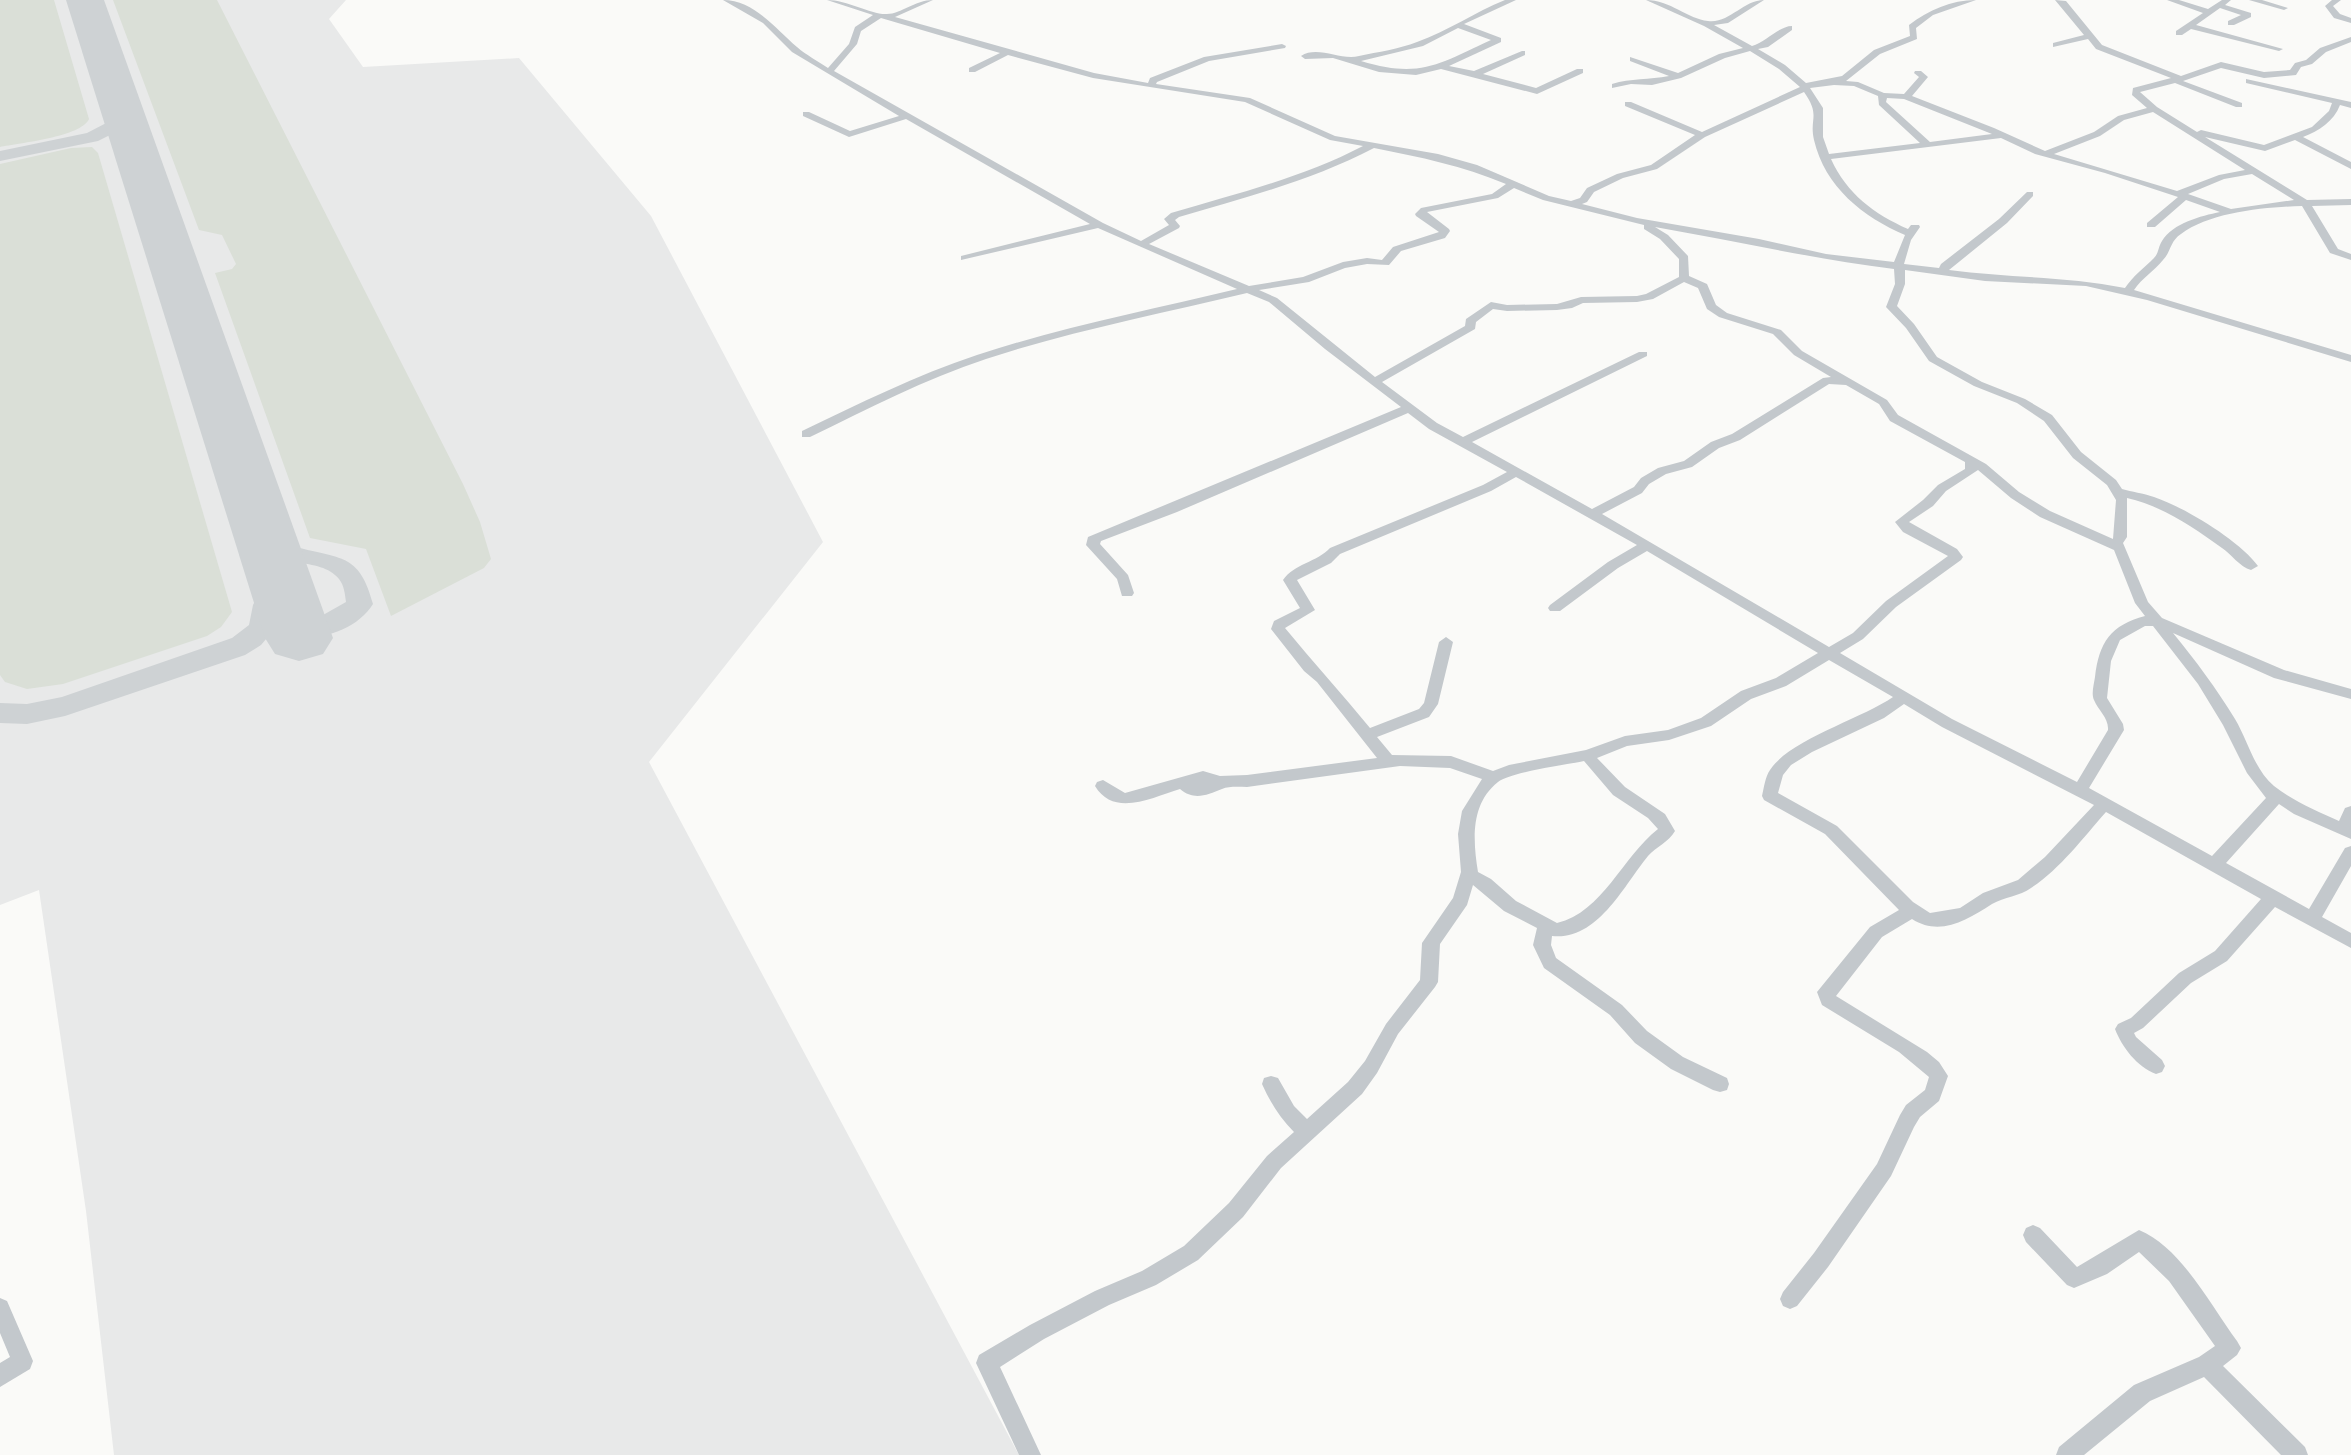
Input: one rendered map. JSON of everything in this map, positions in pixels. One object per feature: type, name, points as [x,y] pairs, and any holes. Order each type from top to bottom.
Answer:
[{"type":"street","points":[[727,0],[766,21],[795,50],[829,72],[904,117],[1052,196],[1099,225],[1273,300],[1374,382],[1463,442],[1647,545],[1947,723],[2104,803],[2351,942]]},
{"type":"street","points":[[831,0],[856,4],[885,16],[1093,75],[1247,100],[1333,138],[1437,157],[1474,168],[1512,185],[1637,221],[1759,242],[1826,257],[1985,278],[2065,280],[2128,292],[2351,359]]},
{"type":"street","points":[[829,72],[853,44],[853,37],[858,29],[885,16],[929,0]]},
{"type":"street","points":[[1353,60],[1370,58],[1399,48],[1414,47],[1512,0]]},
{"type":"street","points":[[1650,0],[1707,24],[1781,66],[1804,87],[1817,105],[1820,128],[1818,134],[1826,158],[1843,191],[1860,208],[1883,223],[1912,230],[1899,258],[1902,280],[1900,288],[1892,298],[1891,308],[1910,326],[1933,359],[1978,384],[2021,401],[2048,418],[2077,455],[2112,483],[2122,500],[2120,537],[2116,545]]},
{"type":"street","points":[[1707,24],[1725,21],[1760,0]]},
{"type":"street","points":[[1572,204],[1584,200],[1590,189],[1620,176],[1654,167],[1702,135],[1804,87],[1845,78],[1878,52],[1914,37],[1912,27],[1925,17],[1972,0]]},
{"type":"street","points":[[2059,0],[2068,7],[2081,29],[2099,46],[2239,105]]},
{"type":"street","points":[[2171,0],[2208,12]]},
{"type":"street","points":[[2179,33],[2227,0]]},
{"type":"street","points":[[2253,0],[2284,8]]},
{"type":"street","points":[[2337,0],[2329,6],[2337,16],[2351,21]]},
{"type":"street","points":[[2218,5],[2248,15],[2231,23]]},
{"type":"street","points":[[1305,56],[1333,55],[1366,66],[1416,72],[1439,66],[1498,40],[1458,25]]},
{"type":"street","points":[[2190,26],[2279,49]]},
{"type":"street","points":[[1615,86],[1630,81],[1652,82],[1678,75],[1722,56],[1752,50],[1773,40],[1789,28]]},
{"type":"street","points":[[2056,45],[2091,36]]},
{"type":"street","points":[[2351,38],[2337,46],[2323,50],[2309,62],[2298,65],[2293,73],[2264,75],[2221,65],[2136,90],[2135,93],[2154,109],[2305,203],[2315,216],[2334,251],[2351,257]]},
{"type":"street","points":[[1151,86],[1153,80],[1166,73],[1207,58],[1282,46]]},
{"type":"street","points":[[2337,46],[2350,53]]},
{"type":"street","points":[[972,70],[1008,52]]},
{"type":"street","points":[[1475,74],[1522,53]]},
{"type":"street","points":[[1466,55],[1476,58]]},
{"type":"street","points":[[1633,59],[1678,75]]},
{"type":"street","points":[[1485,61],[1495,64]]},
{"type":"street","points":[[1439,66],[1537,91],[1580,70]]},
{"type":"street","points":[[2203,70],[2351,105]]},
{"type":"street","points":[[1906,97],[1923,77],[1918,73]]},
{"type":"street","points":[[1834,82],[1855,84],[1883,95],[1906,97],[2044,154],[2228,211]]},
{"type":"street","points":[[1883,95],[1882,104],[1886,109],[1927,144]]},
{"type":"street","points":[[2192,133],[2264,148],[2318,126],[2333,112],[2337,101]]},
{"type":"street","points":[[1628,104],[1702,135]]},
{"type":"street","points":[[2044,154],[2097,134],[2121,118],[2154,109]]},
{"type":"street","points":[[806,114],[849,134],[904,117]]},
{"type":"street","points":[[1826,158],[2001,136]]},
{"type":"street","points":[[2295,136],[2351,166]]},
{"type":"street","points":[[1142,244],[1175,226],[1169,219],[1175,215],[1284,182],[1350,157],[1373,145]]},
{"type":"street","points":[[2151,225],[2182,195],[2233,174],[2254,171]]},
{"type":"street","points":[[806,434],[934,375],[1035,342],[1247,290],[1305,280],[1323,272],[1367,261],[1385,263],[1397,249],[1441,236],[1445,231],[1420,214],[1424,210],[1495,196],[1512,185]]},
{"type":"street","points":[[1943,271],[1944,266],[2002,221],[2030,194]]},
{"type":"street","points":[[2128,292],[2134,281],[2161,256],[2167,241],[2193,225],[2228,211],[2284,202],[2351,202]]},
{"type":"street","points":[[1637,221],[1664,237],[1684,258],[1684,278]]},
{"type":"street","points":[[965,258],[1099,225]]},
{"type":"street","points":[[1374,382],[1470,327],[1470,321],[1491,305],[1507,308],[1557,307],[1568,306],[1581,300],[1637,299],[1669,288],[1684,278]]},
{"type":"street","points":[[1684,278],[1703,286],[1711,307],[1723,315],[1777,332],[1798,353],[1833,371],[1846,382],[1883,402],[1894,418],[1972,462],[2045,514],[2120,547],[2142,603],[2203,680],[2230,724],[2252,769],[2274,797],[2272,803],[2215,864]]},
{"type":"street","points":[[1463,442],[1643,354]]},
{"type":"street","points":[[1592,514],[1640,489],[1645,481],[1662,471],[1688,464],[1715,446],[1736,437],[1827,380],[1846,382]]},
{"type":"street","points":[[1127,593],[1123,578],[1093,545],[1093,540],[1096,538],[1172,509],[1410,408]]},
{"type":"street","points":[[1470,876],[1467,857],[1467,813],[1472,802],[1493,777],[1509,771],[1588,755],[1625,741],[1669,735],[1706,722],[1746,695],[1781,682],[1827,652],[1858,636],[1891,604],[1956,557],[1952,552],[1908,529],[1901,522],[1928,503],[1942,488],[1972,470],[1970,464],[1972,462]]},
{"type":"street","points":[[1389,762],[1369,734],[1278,629],[1279,624],[1308,610],[1290,580],[1294,575],[1326,560],[1335,551],[1487,488],[1517,472]]},
{"type":"street","points":[[2118,492],[2149,500],[2174,513],[2235,550],[2251,567]]},
{"type":"street","points":[[1555,608],[1613,565],[1647,545]]},
{"type":"street","points":[[2080,790],[2116,730],[2116,724],[2105,710],[2100,698],[2104,661],[2110,643],[2139,622],[2158,622],[2258,666],[2313,685],[2351,694]]},
{"type":"street","points":[[1369,734],[1424,713],[1431,704],[1446,642]]},
{"type":"street","points":[[1904,697],[1879,714],[1807,747],[1786,761],[1776,774],[1770,796],[1831,830],[1912,910],[1927,920],[1951,919],[1989,898],[2024,885],[2051,862],[2104,803]]},
{"type":"street","points":[[1470,876],[1485,884],[1510,906],[1555,930],[1581,923],[1604,904],[1646,849],[1666,831],[1660,819],[1619,791],[1592,763],[1588,755]]},
{"type":"street","points":[[1103,786],[1117,797],[1125,799],[1184,784],[1191,790],[1203,791],[1220,782],[1247,781],[1389,762],[1451,762],[1493,777]]},
{"type":"street","points":[[2269,790],[2300,810],[2347,831],[2351,812]]},
{"type":"street","points":[[2312,919],[2351,852]]},
{"type":"street","points":[[1030,1455],[987,1363],[1037,1332],[1149,1278],[1191,1253],[1236,1210],[1274,1162],[1355,1088],[1371,1066],[1392,1029],[1429,982],[1431,943],[1437,930],[1450,919],[1461,900],[1466,878],[1470,876]]},
{"type":"street","points":[[2156,1066],[2129,1042],[2124,1029],[2137,1023],[2185,978],[2221,956],[2273,897]]},
{"type":"street","points":[[1790,1299],[1821,1260],[1884,1170],[1913,1111],[1932,1095],[1939,1076],[1935,1068],[1916,1054],[1828,1000],[1826,992],[1876,932],[1912,910]]},
{"type":"street","points":[[1546,925],[1542,945],[1550,963],[1616,1010],[1641,1037],[1677,1063],[1720,1084]]},
{"type":"street","points":[[1270,1084],[1287,1112],[1308,1133]]},
{"type":"street","points":[[2033,1235],[2074,1278],[2091,1275],[2102,1264],[2139,1240],[2153,1248],[2194,1296],[2210,1323],[2230,1347],[2207,1365],[2142,1393],[2067,1455]]},
{"type":"street","points":[[0,1308],[22,1361],[0,1376]]},
{"type":"street","points":[[2207,1365],[2297,1455]]},
{"type":"shaded area","points":[[0,0],[346,0],[329,19],[363,67],[519,58],[651,216],[823,542],[649,762],[1019,1455],[114,1455],[86,1211],[39,890],[0,905]]},
{"type":"shaded area","points":[[0,0],[54,0],[89,119],[84,125],[62,135],[0,147]]},
{"type":"shaded area","points":[[113,0],[217,0],[463,484],[480,522],[491,559],[484,568],[391,616],[366,549],[310,538],[215,273],[232,269],[236,264],[222,235],[199,230]]},
{"type":"shaded area","points":[[92,147],[98,153],[232,612],[221,627],[207,636],[63,684],[27,689],[5,682],[0,675],[0,164],[71,148]]},
{"type":"taxiway","points":[[0,156],[92,137],[120,123],[123,114]]},
{"type":"taxiway","points":[[266,540],[280,550],[294,555],[336,563],[346,571],[355,584],[360,604],[335,621],[303,630],[284,627],[266,612]]},
{"type":"taxiway","points":[[266,612],[266,605],[279,578]]},
{"type":"taxiway","points":[[0,713],[27,714],[65,706],[235,648],[256,634],[265,619],[266,612]]},
{"type":"runway","points":[[85,0],[299,638]]}]
